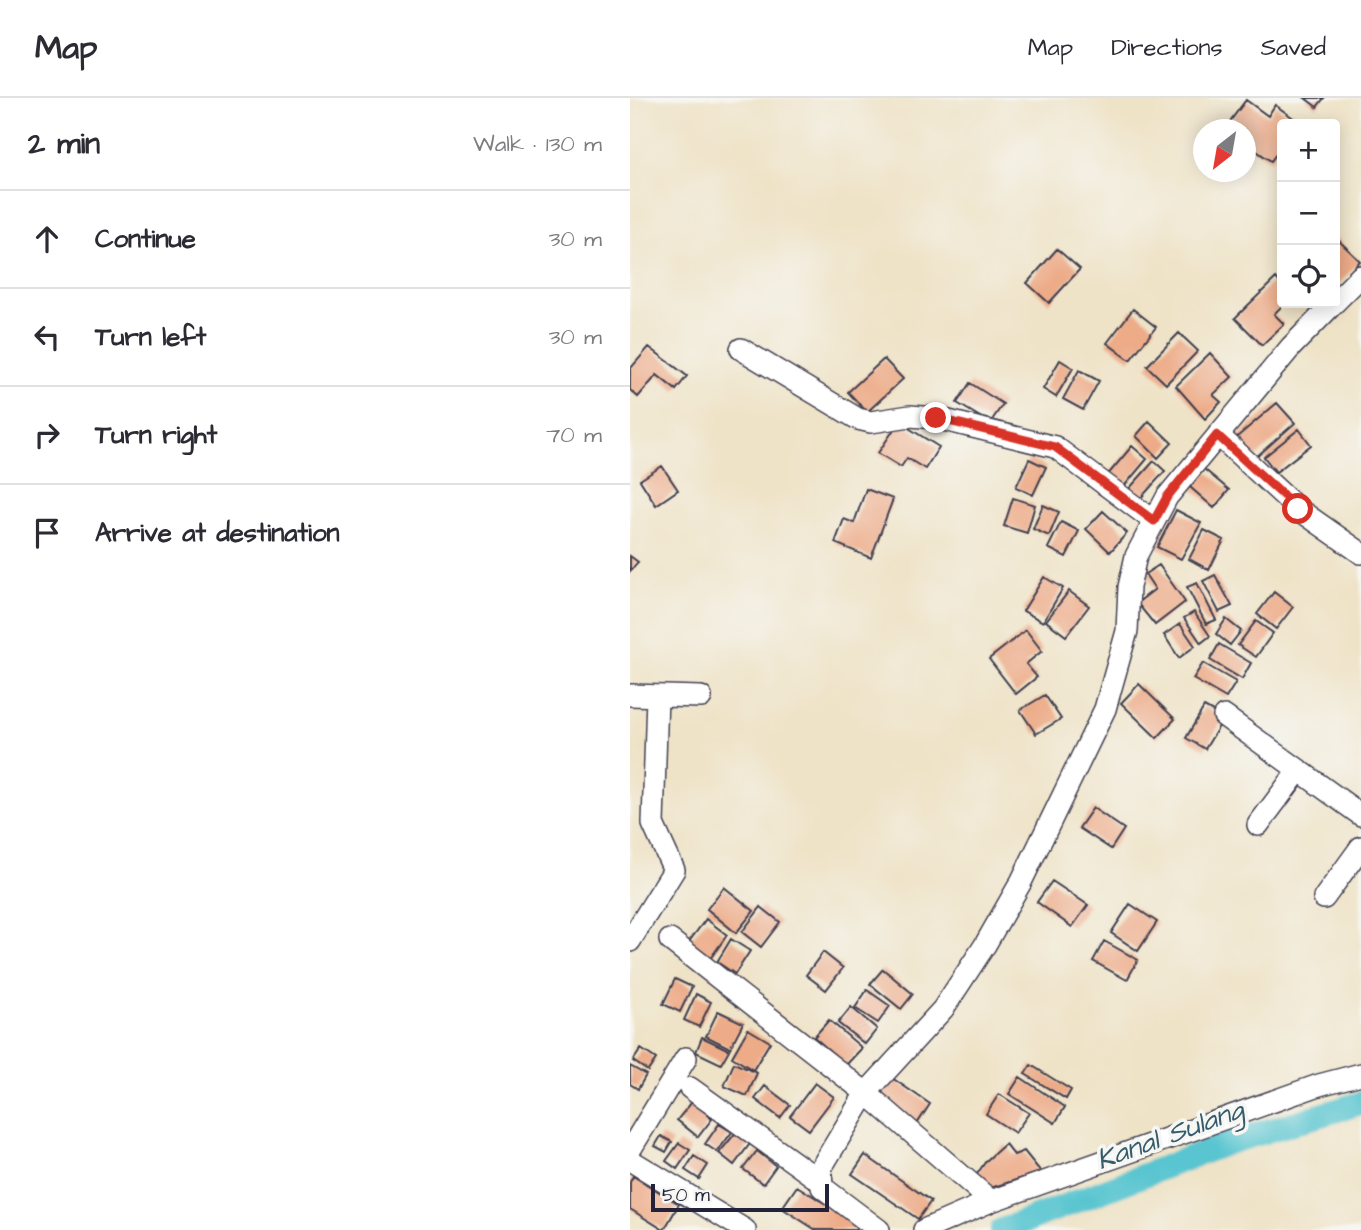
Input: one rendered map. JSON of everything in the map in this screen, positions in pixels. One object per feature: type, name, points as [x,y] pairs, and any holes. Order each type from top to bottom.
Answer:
[{"type":"street","points":[[1340,296],[1361,276]]},
{"type":"street","points":[[879,1230],[822,1187],[821,1168],[866,1093],[943,1009],[985,945],[1021,882],[1105,709],[1127,631],[1129,587],[1136,556],[1167,497],[1291,347],[1328,308]]},
{"type":"street","points":[[741,349],[858,419],[871,422],[910,416],[936,418],[1055,447],[1154,521]]},
{"type":"street","points":[[1217,435],[1298,509],[1361,553]]},
{"type":"street","points":[[630,695],[701,697]]},
{"type":"street","points":[[630,941],[674,870],[653,824],[657,696]]},
{"type":"street","points":[[1224,716],[1361,815]]},
{"type":"street","points":[[1258,825],[1299,770]]},
{"type":"street","points":[[1324,898],[1361,847]]},
{"type":"street","points":[[670,940],[866,1093],[991,1201]]},
{"type":"street","points":[[630,1150],[685,1058]]},
{"type":"street","points":[[927,1229],[991,1201],[1319,1086],[1361,1074]]},
{"type":"street","points":[[690,1088],[820,1181]]},
{"type":"street","points":[[630,1160],[745,1230]]},
{"type":"building","points":[[1305,98],[1324,98],[1317,107]]},
{"type":"building","points":[[1246,100],[1268,116],[1275,105],[1295,119],[1277,119],[1277,153],[1271,161],[1256,151],[1256,119],[1232,119]]},
{"type":"building","points":[[1340,242],[1360,261],[1340,283]]},
{"type":"building","points":[[1057,249],[1080,269],[1049,303],[1027,283]]},
{"type":"building","points":[[1276,278],[1277,308],[1280,308],[1274,314],[1284,324],[1262,345],[1235,318]]},
{"type":"building","points":[[1133,309],[1156,327],[1130,360],[1107,343]]},
{"type":"building","points":[[1179,333],[1198,351],[1166,384],[1147,366]]},
{"type":"building","points":[[649,347],[687,376],[676,390],[657,375],[638,397],[630,390],[630,369]]},
{"type":"building","points":[[1210,353],[1232,377],[1213,395],[1221,402],[1205,419],[1176,386]]},
{"type":"building","points":[[884,359],[903,379],[867,412],[848,392]]},
{"type":"building","points":[[1060,360],[1073,368],[1056,397],[1043,389]]},
{"type":"building","points":[[1079,370],[1099,381],[1083,410],[1063,399]]},
{"type":"building","points":[[970,383],[1003,404],[990,423],[957,403]]},
{"type":"building","points":[[1277,403],[1295,423],[1255,458],[1237,437]]},
{"type":"building","points":[[1149,421],[1172,443],[1158,458],[1136,436]]},
{"type":"building","points":[[899,422],[939,447],[925,469],[907,458],[901,467],[878,453]]},
{"type":"building","points":[[1299,429],[1311,445],[1276,472],[1264,457]]},
{"type":"building","points":[[1132,446],[1147,459],[1121,490],[1106,477]]},
{"type":"building","points":[[1029,459],[1046,467],[1033,495],[1016,487]]},
{"type":"building","points":[[1154,461],[1165,471],[1139,500],[1128,490]]},
{"type":"building","points":[[662,466],[678,490],[656,505],[640,480]]},
{"type":"building","points":[[1204,469],[1229,490],[1214,508],[1190,487]]},
{"type":"building","points":[[866,489],[893,499],[871,558],[835,543],[844,519],[854,523]]},
{"type":"building","points":[[1013,498],[1035,505],[1027,533],[1004,526]]},
{"type":"building","points":[[1043,505],[1059,512],[1049,536],[1033,529]]},
{"type":"building","points":[[1176,510],[1201,523],[1181,559],[1157,547]]},
{"type":"building","points":[[1103,511],[1127,533],[1110,552],[1086,529]]},
{"type":"building","points":[[1061,522],[1079,531],[1066,557],[1048,548]]},
{"type":"building","points":[[1204,530],[1224,540],[1209,570],[1189,559]]},
{"type":"building","points":[[630,556],[638,562],[630,571]]},
{"type":"building","points":[[1159,565],[1185,602],[1155,625],[1137,603],[1155,589],[1145,574]]},
{"type":"building","points":[[1215,575],[1232,606],[1219,612],[1203,581]]},
{"type":"building","points":[[1044,577],[1063,588],[1043,622],[1023,611]]},
{"type":"building","points":[[1197,583],[1216,620],[1206,624],[1187,587]]},
{"type":"building","points":[[1069,591],[1089,606],[1066,636],[1046,621]]},
{"type":"building","points":[[1274,592],[1293,607],[1276,629],[1257,614]]},
{"type":"building","points":[[1194,612],[1210,636],[1201,643],[1184,618]]},
{"type":"building","points":[[1226,619],[1241,631],[1230,645],[1216,634]]},
{"type":"building","points":[[1256,621],[1273,633],[1256,657],[1238,645]]},
{"type":"building","points":[[1180,624],[1195,646],[1179,658],[1164,635]]},
{"type":"building","points":[[1026,630],[1042,651],[1026,664],[1037,677],[1016,694],[989,659]]},
{"type":"building","points":[[1219,644],[1251,663],[1242,679],[1210,660]]},
{"type":"building","points":[[1203,663],[1236,682],[1226,698],[1193,679]]},
{"type":"building","points":[[1139,684],[1175,719],[1157,738],[1121,703]]},
{"type":"building","points":[[1045,695],[1061,719],[1036,734],[1020,710]]},
{"type":"building","points":[[1204,707],[1224,718],[1205,749],[1186,738]]},
{"type":"building","points":[[1093,808],[1124,829],[1111,849],[1079,828]]},
{"type":"building","points":[[1052,881],[1088,905],[1072,927],[1037,902]]},
{"type":"building","points":[[724,887],[754,911],[736,933],[707,909]]},
{"type":"building","points":[[1130,904],[1157,922],[1138,951],[1111,933]]},
{"type":"building","points":[[761,907],[780,922],[761,947],[742,932]]},
{"type":"building","points":[[706,919],[727,935],[707,963],[685,947]]},
{"type":"building","points":[[731,939],[750,951],[735,974],[717,962]]},
{"type":"building","points":[[1104,941],[1138,960],[1127,980],[1093,961]]},
{"type":"building","points":[[823,952],[843,968],[826,990],[806,975]]},
{"type":"building","points":[[883,969],[913,994],[901,1009],[870,984]]},
{"type":"building","points":[[675,979],[692,987],[680,1012],[663,1004]]},
{"type":"building","points":[[867,990],[890,1006],[878,1023],[855,1008]]},
{"type":"building","points":[[696,994],[711,1002],[699,1027],[684,1020]]},
{"type":"building","points":[[851,1007],[877,1029],[865,1044],[838,1023]]},
{"type":"building","points":[[718,1011],[743,1023],[730,1048],[706,1036]]},
{"type":"building","points":[[829,1020],[862,1048],[846,1065],[814,1037]]},
{"type":"building","points":[[748,1029],[770,1042],[753,1070],[732,1057]]},
{"type":"building","points":[[702,1037],[729,1050],[721,1064],[696,1052]]},
{"type":"building","points":[[641,1049],[656,1059],[648,1071],[633,1061]]},
{"type":"building","points":[[734,1063],[757,1073],[747,1096],[724,1086]]},
{"type":"building","points":[[1031,1065],[1071,1090],[1066,1099],[1025,1074]]},
{"type":"building","points":[[630,1066],[646,1075],[638,1089],[630,1084]]},
{"type":"building","points":[[1020,1077],[1065,1107],[1055,1123],[1009,1094]]},
{"type":"building","points":[[892,1078],[930,1104],[917,1124],[878,1097]]},
{"type":"building","points":[[815,1083],[834,1097],[809,1130],[790,1116]]},
{"type":"building","points":[[765,1086],[790,1105],[780,1118],[755,1099]]},
{"type":"building","points":[[999,1094],[1029,1113],[1015,1133],[986,1114]]},
{"type":"building","points":[[697,1096],[712,1108],[707,1115],[712,1119],[698,1137],[677,1120]]},
{"type":"building","points":[[719,1124],[732,1132],[717,1152],[705,1144]]},
{"type":"building","points":[[738,1130],[752,1141],[734,1165],[719,1153]]},
{"type":"building","points":[[661,1136],[672,1142],[666,1152],[655,1146]]},
{"type":"building","points":[[679,1143],[690,1150],[677,1169],[666,1161]]},
{"type":"building","points":[[1005,1144],[1014,1155],[1024,1151],[1041,1172],[987,1189],[973,1180],[986,1161]]},
{"type":"building","points":[[757,1151],[776,1166],[763,1184],[743,1169]]},
{"type":"building","points":[[865,1155],[931,1201],[918,1219],[852,1174]]},
{"type":"building","points":[[694,1156],[708,1165],[699,1179],[685,1170]]},
{"type":"building","points":[[633,1176],[679,1204],[664,1230],[630,1209],[630,1182]]},
{"type":"building","points":[[797,1186],[859,1225],[856,1230],[816,1230],[782,1208]]},
{"type":"waterway","name":"Kanal Sulang","points":[[1002,1230],[1227,1143],[1361,1103]]},
{"type":"route","points":[[936,418],[1055,447],[1154,521],[1167,497],[1217,435],[1298,509]]}]
